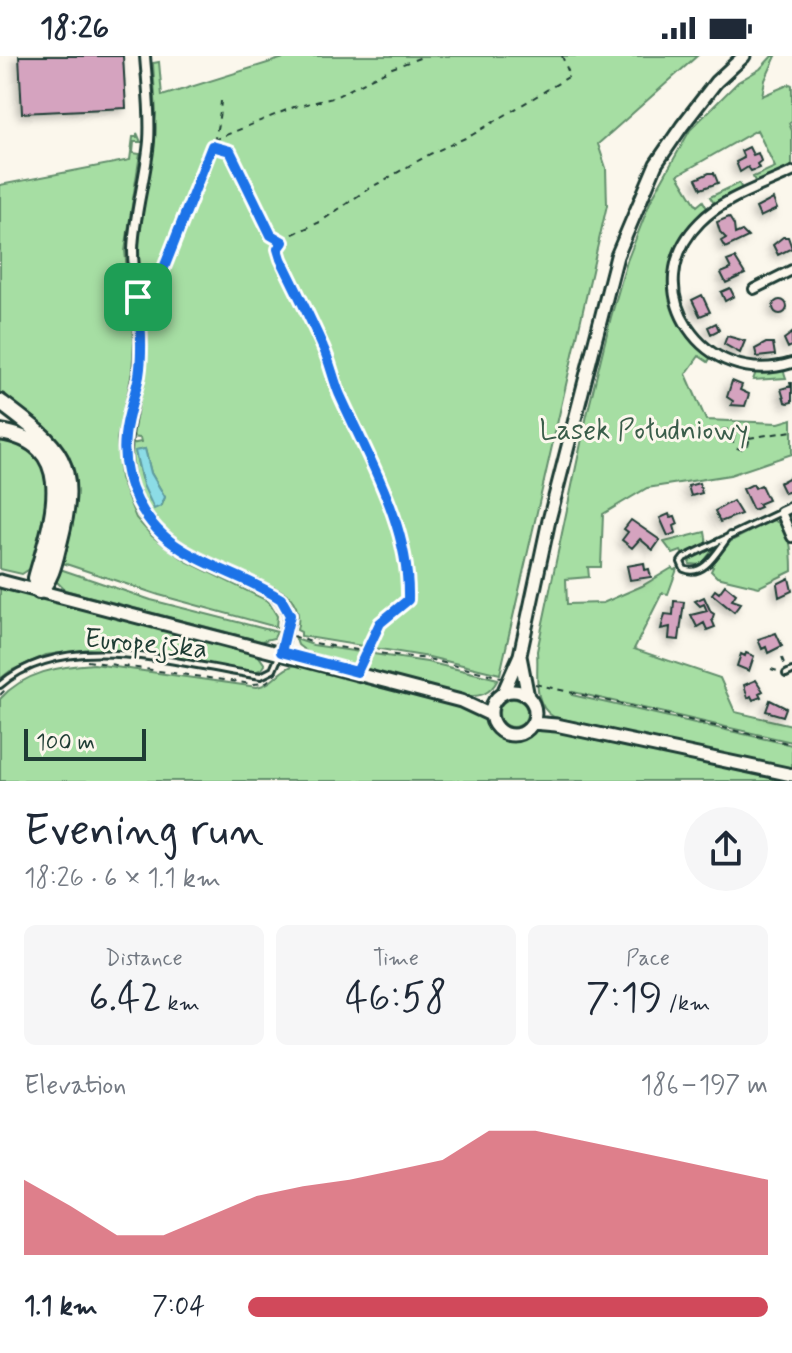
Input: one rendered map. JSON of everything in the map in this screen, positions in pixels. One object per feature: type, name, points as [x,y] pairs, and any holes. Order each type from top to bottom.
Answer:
[{"type":"highway","points":[[0,402],[51,443],[66,470],[68,504],[63,529],[49,581],[39,591]]},
{"type":"highway","points":[[0,432],[26,439],[35,445],[44,455],[54,476],[56,500],[36,578],[39,591]]},
{"type":"main road","points":[[534,718],[523,733],[509,735],[497,728],[491,715],[494,700],[504,691],[520,655],[549,520],[617,256],[656,164],[716,82],[744,56]]},
{"type":"main road","points":[[0,581],[357,672],[461,701],[491,715]]},
{"type":"main road","points":[[520,655],[534,718]]},
{"type":"main road","points":[[504,691],[513,690],[528,697]]},
{"type":"main road","points":[[461,701],[494,700]]},
{"type":"main road","points":[[534,718],[792,775]]},
{"type":"street","points":[[145,56],[149,138],[134,242],[140,362],[125,442],[127,469],[139,504],[164,537],[183,550],[281,599],[290,615],[281,652]]},
{"type":"street","points":[[792,172],[720,207],[699,223],[681,251],[675,279],[677,305],[688,329],[715,356],[748,368],[772,368],[792,363]]},
{"type":"street","points":[[754,289],[792,270]]},
{"type":"street","points":[[792,507],[781,512],[792,537]]},
{"type":"lane","points":[[730,535],[701,570],[693,572],[684,569],[681,560],[730,535],[781,512]]},
{"type":"lane","points":[[277,664],[281,652]]},
{"type":"lane","name":"Europejska","points":[[0,685],[30,665],[65,655],[93,653],[154,659],[261,676],[267,675],[277,664]]},
{"type":"path","points":[[214,140],[294,107],[333,98],[392,68],[425,56]]},
{"type":"path","points":[[357,672],[380,623],[408,600],[406,566],[376,470],[278,249],[283,242],[320,222],[365,191],[430,154],[472,135],[570,76],[562,56]]},
{"type":"path","points":[[138,297],[151,293],[160,278],[212,146],[219,125],[221,101]]},
{"type":"path","points":[[212,146],[230,151],[271,235],[283,242]]},
{"type":"path","points":[[710,429],[732,430],[744,433],[748,438]]},
{"type":"path","points":[[748,438],[792,431]]},
{"type":"path","points":[[738,433],[733,441],[736,447],[746,446],[748,438]]},
{"type":"path","points":[[295,637],[363,651]]},
{"type":"path","points":[[369,652],[428,659],[512,679]]},
{"type":"path","points":[[782,658],[789,672]]},
{"type":"path","points":[[86,661],[260,684],[273,677],[277,664]]},
{"type":"path","points":[[771,669],[789,672]]},
{"type":"path","points":[[778,676],[789,672]]},
{"type":"path","points":[[524,682],[792,744]]},
{"type":"path","points":[[0,695],[7,688]]},
{"type":"green space","points":[[290,56],[697,56],[598,144],[606,168],[607,205],[500,674],[429,657],[301,636],[297,630],[296,608],[289,596],[188,548],[160,525],[146,505],[136,483],[129,447],[141,442],[140,438],[130,437],[130,431],[146,351],[138,250],[156,114],[153,63],[159,62],[162,96]],"holes":[[[145,449],[151,473],[165,497],[162,505],[154,508],[141,478],[135,451]]]},
{"type":"green space","name":"Lasek Południowy","points":[[772,56],[776,56],[765,80],[762,96],[792,85],[792,122],[789,123],[792,131],[792,169],[756,184],[753,177],[775,167],[757,130],[678,175],[697,206],[703,201],[708,210],[692,226],[681,244],[674,264],[672,284],[674,304],[681,324],[711,357],[708,362],[699,356],[686,374],[706,420],[779,423],[792,419],[792,454],[730,475],[647,488],[603,514],[601,567],[588,567],[589,577],[566,579],[567,604],[603,603],[642,586],[672,568],[677,569],[668,594],[662,593],[634,649],[720,678],[735,712],[792,725],[792,742],[573,692],[572,695],[792,745],[792,771],[554,717],[542,704],[537,678],[537,651],[587,415],[627,261],[651,200],[690,130],[738,82],[760,69]]},
{"type":"green space","points":[[137,133],[141,142],[134,142],[133,153],[140,154],[125,251],[134,341],[132,374],[117,439],[120,478],[136,518],[152,536],[186,561],[268,601],[277,616],[276,627],[159,595],[57,561],[73,481],[0,396],[0,185],[130,160],[133,137],[137,137]]},
{"type":"green space","points":[[739,183],[743,191],[715,205],[710,197]]},
{"type":"green space","points":[[783,369],[786,378],[753,380],[756,372]]},
{"type":"green space","points":[[0,437],[29,449],[43,464],[51,483],[51,501],[40,541],[31,568],[22,574],[0,569]]},
{"type":"green space","points":[[773,520],[787,535],[792,571],[759,587],[717,577],[711,571],[711,566],[731,541]]},
{"type":"green space","points":[[705,532],[707,544],[683,555],[681,551],[673,554],[664,542]]},
{"type":"green space","points":[[717,544],[701,565],[690,564],[697,553]]},
{"type":"green space","points":[[57,568],[151,600],[277,632],[274,638],[261,641],[65,590],[57,582]]},
{"type":"green space","points":[[0,588],[258,655],[265,665],[255,672],[89,649],[46,655],[10,671],[0,679]]},
{"type":"green space","points":[[296,639],[313,645],[427,662],[498,679],[492,689],[484,694],[463,696],[308,653]]},
{"type":"green space","points":[[94,664],[257,687],[297,665],[462,706],[485,719],[494,734],[505,740],[519,740],[535,730],[558,729],[792,781],[0,781],[0,699],[20,682],[43,672]]},
{"type":"green space","points":[[513,699],[523,703],[527,713],[523,723],[513,727],[503,723],[499,713],[503,703]]},
{"type":"water","points":[[145,449],[151,473],[165,497],[161,506],[154,509],[143,485],[135,451]]},
{"type":"building","points":[[19,56],[123,56],[126,108],[22,113]]},
{"type":"building","points":[[749,147],[753,155],[758,153],[761,161],[757,164],[759,168],[751,171],[748,167],[740,172],[736,162],[744,158],[741,151]]},
{"type":"building","points":[[714,173],[718,183],[701,189],[696,179]]},
{"type":"building","points":[[773,199],[777,209],[760,217],[756,208]]},
{"type":"building","points":[[729,217],[735,234],[742,231],[748,237],[725,248],[721,241],[726,238],[717,222]]},
{"type":"building","points":[[788,237],[792,248],[778,255],[773,245]]},
{"type":"building","points":[[735,258],[745,274],[726,283],[721,273],[731,269],[727,261]]},
{"type":"building","points":[[730,288],[734,296],[725,301],[721,292]]},
{"type":"building","points":[[702,295],[710,312],[700,316],[692,300]]},
{"type":"building","points":[[780,300],[787,307],[780,314],[773,307]]},
{"type":"building","points":[[716,323],[719,330],[711,334],[708,327]]},
{"type":"building","points":[[792,333],[792,346],[788,348],[784,339]]},
{"type":"building","points":[[727,336],[745,341],[740,353],[724,344]]},
{"type":"building","points":[[773,343],[775,355],[757,357],[755,349]]},
{"type":"building","points":[[732,381],[742,385],[740,390],[749,394],[745,406],[731,405],[733,401],[727,397]]},
{"type":"building","points":[[792,383],[792,402],[788,403],[781,389],[791,386]]},
{"type":"building","points":[[792,476],[792,491],[784,493],[779,483]]},
{"type":"building","points":[[699,483],[702,493],[691,496],[688,486]]},
{"type":"building","points":[[753,484],[755,488],[761,485],[768,500],[753,510],[743,489]]},
{"type":"building","points":[[733,501],[741,514],[720,522],[715,511]]},
{"type":"building","points":[[669,514],[670,517],[675,516],[678,524],[674,526],[676,533],[668,536],[660,518]]},
{"type":"building","points":[[631,520],[660,540],[653,550],[640,539],[632,548],[622,540],[628,532],[624,529]]},
{"type":"building","points":[[644,563],[651,577],[630,580],[627,566]]},
{"type":"building","points":[[789,578],[792,591],[779,597],[777,584]]},
{"type":"building","points":[[725,585],[736,594],[732,600],[741,603],[734,612],[712,594],[715,590],[719,593]]},
{"type":"building","points":[[704,597],[714,614],[712,620],[715,627],[707,630],[704,623],[697,627],[691,615],[707,611],[704,604],[700,606],[695,601]]},
{"type":"building","points":[[674,601],[684,602],[679,640],[669,639],[670,627],[661,629],[665,614],[673,615]]},
{"type":"building","points":[[776,633],[782,646],[768,653],[766,647],[762,649],[758,639]]},
{"type":"building","points":[[746,653],[754,656],[749,671],[737,666],[741,654],[745,656]]},
{"type":"building","points":[[756,680],[763,691],[759,693],[761,697],[753,700],[751,696],[748,698],[744,685]]},
{"type":"building","points":[[770,700],[786,708],[783,716],[766,711]]},
{"type":"route","points":[[212,146],[230,151],[271,235],[283,242],[278,249],[281,259],[323,346],[338,390],[376,470],[406,566],[408,600],[380,623],[357,672],[281,652],[290,615],[289,608],[281,599],[183,550],[164,537],[139,504],[125,457],[128,417],[140,362],[138,297],[151,293],[160,278],[212,146]]}]
